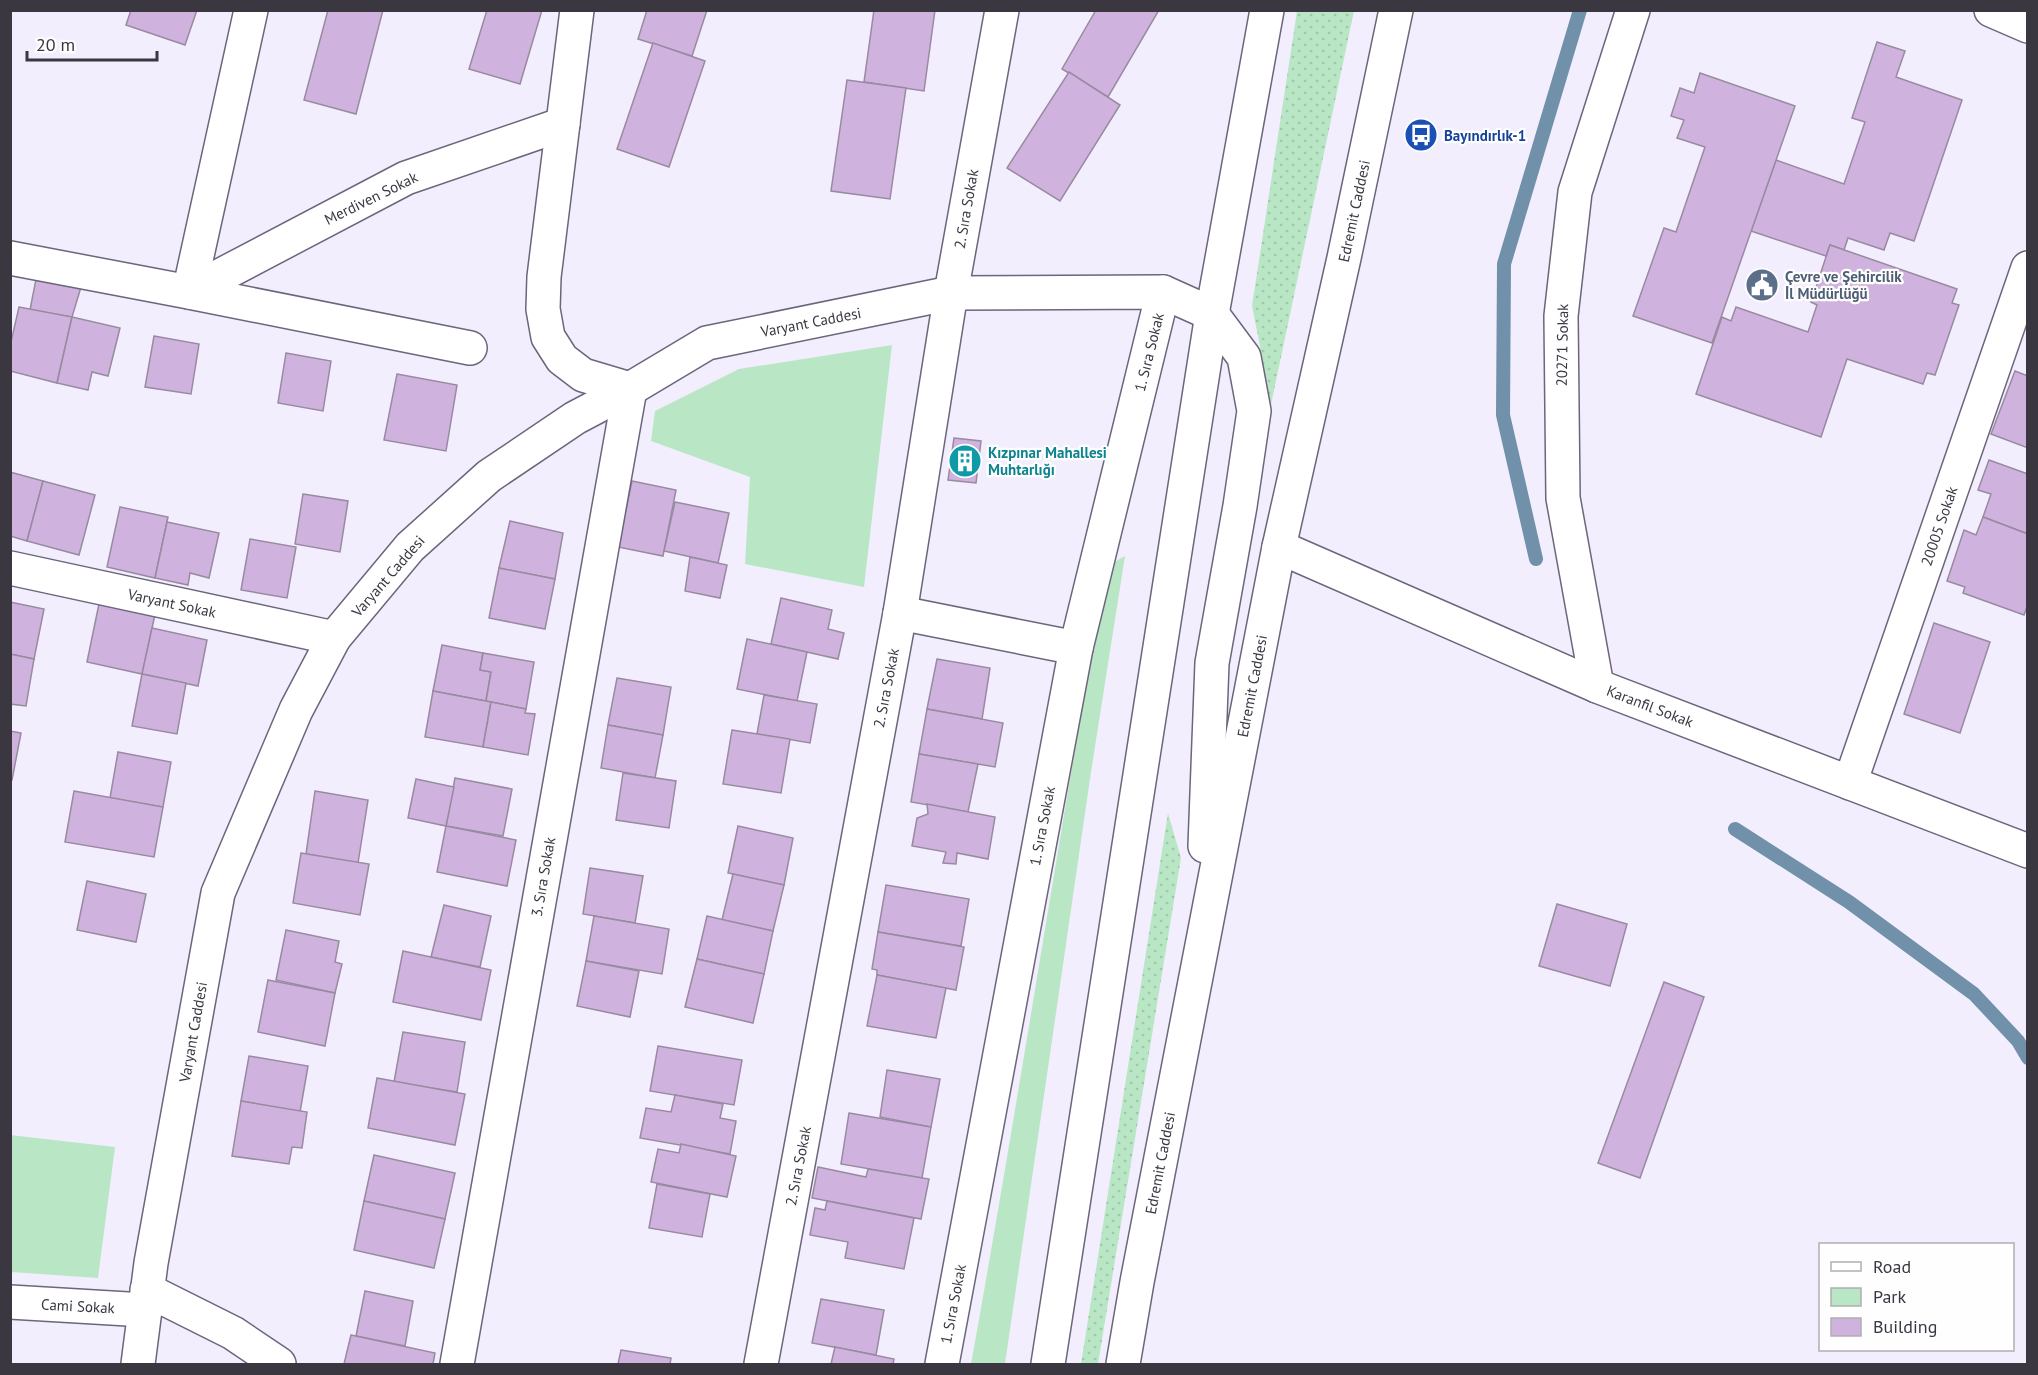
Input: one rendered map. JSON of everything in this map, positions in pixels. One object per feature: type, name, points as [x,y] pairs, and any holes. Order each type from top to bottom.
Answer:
[{"type":"main road","points":[[189,292],[251,10]]},
{"type":"main road","points":[[577,10],[544,277],[543,309],[548,337],[562,359],[583,375],[630,389]]},
{"type":"main road","name":"2. Sıra Sokak","points":[[761,1365],[900,613],[951,293],[1002,10]]},
{"type":"main road","points":[[1048,1365],[1212,314],[1267,10]]},
{"type":"main road","name":"Edremit Caddesi","points":[[1123,1365],[1279,547],[1344,258],[1396,10]]},
{"type":"main road","name":"20271 Sokak","points":[[1598,686],[1563,498],[1561,316],[1575,192],[1633,10]]},
{"type":"main road","points":[[1990,10],[2028,26]]},
{"type":"main road","name":"Merdiven Sokak","points":[[189,292],[406,178],[563,124]]},
{"type":"main road","points":[[10,258],[471,348]]},
{"type":"main road","name":"20005 Sokak","points":[[1850,783],[2028,268]]},
{"type":"main road","name":"Varyant Caddesi","points":[[138,1365],[146,1300],[218,893],[296,710],[334,638],[410,547],[489,476],[575,418],[630,389],[707,343],[951,293],[1163,292],[1212,314]]},
{"type":"main road","name":"1. Sıra Sokak","points":[[942,1365],[1076,648],[1163,292]]},
{"type":"main road","points":[[1201,952],[1212,663],[1240,506],[1254,411],[1244,357],[1212,314]]},
{"type":"main road","name":"3. Sıra Sokak","points":[[457,1365],[630,389]]},
{"type":"main road","name":"Karanfil Sokak","points":[[1279,547],[1598,686],[2028,850]]},
{"type":"main road","name":"Varyant Sokak","points":[[10,568],[334,638]]},
{"type":"main road","points":[[900,613],[1076,648]]},
{"type":"main road","points":[[146,1300],[233,1333],[279,1365]]},
{"type":"main road","name":"Cami Sokak","points":[[10,1302],[146,1300]]},
{"type":"green space","points":[[1297,11],[1354,11],[1269,414],[1262,356],[1252,306]]},
{"type":"green space","points":[[892,345],[864,587],[745,564],[750,477],[651,441],[655,411],[739,369]]},
{"type":"green space","points":[[1125,556],[1091,772],[1005,1364],[971,1364],[1107,566]]},
{"type":"green space","points":[[1168,813],[1181,858],[1098,1364],[1081,1364]]},
{"type":"green space","points":[[10,1135],[115,1147],[98,1278],[11,1272]]},
{"type":"building","points":[[131,10],[197,10],[185,45],[126,25]]},
{"type":"building","points":[[328,10],[383,10],[356,114],[304,100]]},
{"type":"building","points":[[487,10],[542,10],[520,84],[469,69]]},
{"type":"building","points":[[647,10],[707,10],[692,56],[638,39]]},
{"type":"building","points":[[874,10],[935,10],[924,91],[864,82]]},
{"type":"building","points":[[1096,10],[1159,10],[1108,97],[1062,69]]},
{"type":"building","points":[[1877,42],[1905,51],[1896,77],[1962,100],[1914,241],[1890,233],[1884,250],[1848,238],[1844,250],[1830,245],[1826,256],[1751,231],[1776,160],[1844,184],[1865,122],[1852,118]]},
{"type":"building","points":[[653,43],[705,61],[669,167],[617,149]]},
{"type":"building","points":[[1069,72],[1120,105],[1060,201],[1007,168]]},
{"type":"building","points":[[1700,73],[1795,106],[1712,343],[1633,316],[1664,228],[1676,232],[1705,147],[1677,138],[1684,120],[1671,116],[1680,88],[1694,93]]},
{"type":"building","points":[[847,80],[906,88],[890,199],[831,191]]},
{"type":"building","points":[[1830,245],[1957,289],[1952,303],[1959,305],[1935,375],[1927,373],[1923,384],[1847,359],[1821,437],[1696,394],[1722,317],[1731,321],[1736,307],[1808,332],[1817,305],[1811,302]]},
{"type":"building","points":[[36,279],[81,287],[72,317],[30,310]]},
{"type":"building","points":[[19,307],[72,317],[57,383],[10,371],[10,346]]},
{"type":"building","points":[[72,317],[120,328],[108,376],[92,372],[88,390],[57,383]]},
{"type":"building","points":[[154,336],[199,344],[191,394],[145,387]]},
{"type":"building","points":[[286,353],[331,361],[323,411],[278,403]]},
{"type":"building","points":[[2015,371],[2028,376],[2028,448],[1991,434]]},
{"type":"building","points":[[397,374],[457,385],[446,451],[384,440]]},
{"type":"building","name":"Kızpınar Mahallesi Muhtarlığı","points":[[954,438],[981,441],[976,483],[948,480]]},
{"type":"building","points":[[1989,460],[2028,474],[2028,534],[1983,517],[1991,494],[1978,490]]},
{"type":"building","points":[[10,472],[43,481],[27,541],[10,536]]},
{"type":"building","points":[[43,481],[95,495],[79,555],[27,541]]},
{"type":"building","points":[[632,481],[676,490],[663,556],[618,547]]},
{"type":"building","points":[[303,494],[348,501],[340,552],[295,544]]},
{"type":"building","points":[[675,502],[729,513],[718,563],[664,551]]},
{"type":"building","points":[[120,507],[168,517],[155,578],[107,567]]},
{"type":"building","points":[[1983,517],[2028,534],[2028,604],[2024,615],[1963,593],[1965,587],[1947,581],[1964,530],[1976,535]]},
{"type":"building","points":[[510,521],[563,533],[555,579],[499,568]]},
{"type":"building","points":[[167,522],[219,533],[209,578],[190,573],[188,585],[155,578]]},
{"type":"building","points":[[250,539],[296,547],[287,598],[241,590]]},
{"type":"building","points":[[690,557],[727,565],[720,598],[685,591]]},
{"type":"building","points":[[499,568],[555,579],[545,629],[489,618]]},
{"type":"building","points":[[781,598],[832,610],[828,629],[844,633],[838,659],[771,644]]},
{"type":"building","points":[[100,599],[156,610],[142,674],[87,662]]},
{"type":"building","points":[[10,602],[44,609],[34,659],[10,654]]},
{"type":"building","points":[[1934,623],[1990,642],[1960,733],[1904,714]]},
{"type":"building","points":[[152,628],[207,640],[198,686],[142,674]]},
{"type":"building","points":[[747,639],[807,652],[797,701],[737,689]]},
{"type":"building","points":[[442,645],[483,653],[480,670],[491,672],[486,701],[433,691]]},
{"type":"building","points":[[483,653],[534,662],[526,709],[486,701],[491,672],[480,670]]},
{"type":"building","points":[[10,654],[34,659],[26,706],[10,704]]},
{"type":"building","points":[[937,659],[990,668],[982,719],[927,709]]},
{"type":"building","points":[[142,674],[186,683],[177,734],[132,726]]},
{"type":"building","points":[[617,678],[671,687],[663,735],[608,725]]},
{"type":"building","points":[[433,691],[491,702],[483,747],[425,737]]},
{"type":"building","points":[[764,695],[817,704],[810,743],[757,734]]},
{"type":"building","points":[[491,702],[526,709],[525,713],[535,714],[528,755],[483,747]]},
{"type":"building","points":[[927,709],[1003,723],[995,767],[919,754]]},
{"type":"building","points":[[608,725],[663,735],[655,778],[601,768]]},
{"type":"building","points":[[732,730],[790,739],[781,793],[723,784]]},
{"type":"building","points":[[10,731],[21,733],[12,780],[10,780]]},
{"type":"building","points":[[118,752],[171,762],[163,807],[110,798]]},
{"type":"building","points":[[919,754],[978,764],[968,812],[911,802]]},
{"type":"building","points":[[623,773],[676,781],[669,828],[616,820]]},
{"type":"building","points":[[455,778],[512,789],[503,836],[446,826]]},
{"type":"building","points":[[416,779],[454,787],[446,826],[408,818]]},
{"type":"building","points":[[74,791],[163,807],[154,857],[65,842]]},
{"type":"building","points":[[315,791],[368,800],[358,863],[306,854]]},
{"type":"building","points":[[927,804],[995,817],[988,859],[957,853],[956,864],[943,863],[946,852],[912,846],[917,818],[928,814]]},
{"type":"building","points":[[446,826],[516,840],[507,886],[437,872]]},
{"type":"building","points":[[738,826],[793,838],[784,885],[728,873]]},
{"type":"building","points":[[301,853],[369,864],[360,915],[293,903]]},
{"type":"building","points":[[590,868],[643,876],[635,923],[583,914]]},
{"type":"building","points":[[733,874],[784,885],[773,931],[722,920]]},
{"type":"building","points":[[87,881],[146,894],[136,942],[77,930]]},
{"type":"building","points":[[886,885],[969,899],[961,946],[878,932]]},
{"type":"building","points":[[1557,904],[1627,924],[1610,986],[1539,966]]},
{"type":"building","points":[[444,905],[491,916],[480,967],[431,957]]},
{"type":"building","points":[[594,916],[669,929],[662,974],[586,961]]},
{"type":"building","points":[[707,916],[773,931],[764,974],[697,959]]},
{"type":"building","points":[[286,930],[339,941],[335,962],[342,964],[335,993],[276,980]]},
{"type":"building","points":[[878,932],[964,947],[956,990],[877,975],[877,970],[872,969]]},
{"type":"building","points":[[403,951],[491,970],[481,1020],[393,1002]]},
{"type":"building","points":[[697,959],[764,974],[753,1023],[685,1007]]},
{"type":"building","points":[[586,961],[639,971],[630,1017],[577,1006]]},
{"type":"building","points":[[877,975],[946,988],[936,1038],[867,1026]]},
{"type":"building","points":[[268,980],[335,993],[325,1046],[258,1032]]},
{"type":"building","points":[[1664,982],[1704,997],[1640,1178],[1598,1163]]},
{"type":"building","points":[[403,1032],[465,1042],[457,1092],[394,1082]]},
{"type":"building","points":[[658,1046],[742,1060],[734,1105],[650,1091]]},
{"type":"building","points":[[249,1056],[308,1066],[300,1112],[241,1101]]},
{"type":"building","points":[[887,1070],[940,1079],[931,1127],[880,1117]]},
{"type":"building","points":[[377,1078],[465,1094],[455,1145],[368,1128]]},
{"type":"building","points":[[675,1095],[723,1104],[720,1118],[736,1121],[730,1154],[640,1138],[646,1108],[671,1112]]},
{"type":"building","points":[[241,1101],[307,1112],[302,1148],[292,1147],[289,1164],[232,1156]]},
{"type":"building","points":[[849,1113],[931,1127],[922,1178],[841,1164]]},
{"type":"building","points":[[681,1144],[736,1156],[727,1197],[651,1182],[658,1149],[679,1153]]},
{"type":"building","points":[[374,1155],[455,1173],[445,1219],[364,1201]]},
{"type":"building","points":[[818,1167],[866,1177],[868,1169],[929,1179],[921,1219],[812,1198]]},
{"type":"building","points":[[657,1184],[710,1194],[702,1237],[649,1228]]},
{"type":"building","points":[[364,1201],[445,1219],[434,1268],[354,1250]]},
{"type":"building","points":[[827,1201],[914,1218],[904,1269],[845,1258],[848,1242],[810,1235],[815,1208],[825,1210]]},
{"type":"building","points":[[365,1291],[413,1301],[405,1346],[356,1336]]},
{"type":"building","points":[[821,1299],[884,1310],[876,1355],[812,1343]]},
{"type":"building","points":[[351,1335],[435,1353],[433,1364],[344,1364]]},
{"type":"building","points":[[835,1347],[894,1359],[893,1364],[831,1364]]},
{"type":"building","points":[[621,1350],[671,1358],[670,1364],[618,1364]]},
{"type":"waterway","points":[[1536,559],[1503,415],[1504,264],[1580,10]]},
{"type":"waterway","points":[[1735,829],[1849,902],[1974,994],[2018,1041],[2028,1058]]},
{"type":"place","name":"Bayındırlık-1","points":[[1421,135]]},
{"type":"place","name":"Çevre ve Şehircilik İl Müdürlüğü","points":[[1762,285]]},
{"type":"place","name":"Kızpınar Mahallesi Muhtarlığı","points":[[965,461]]}]
